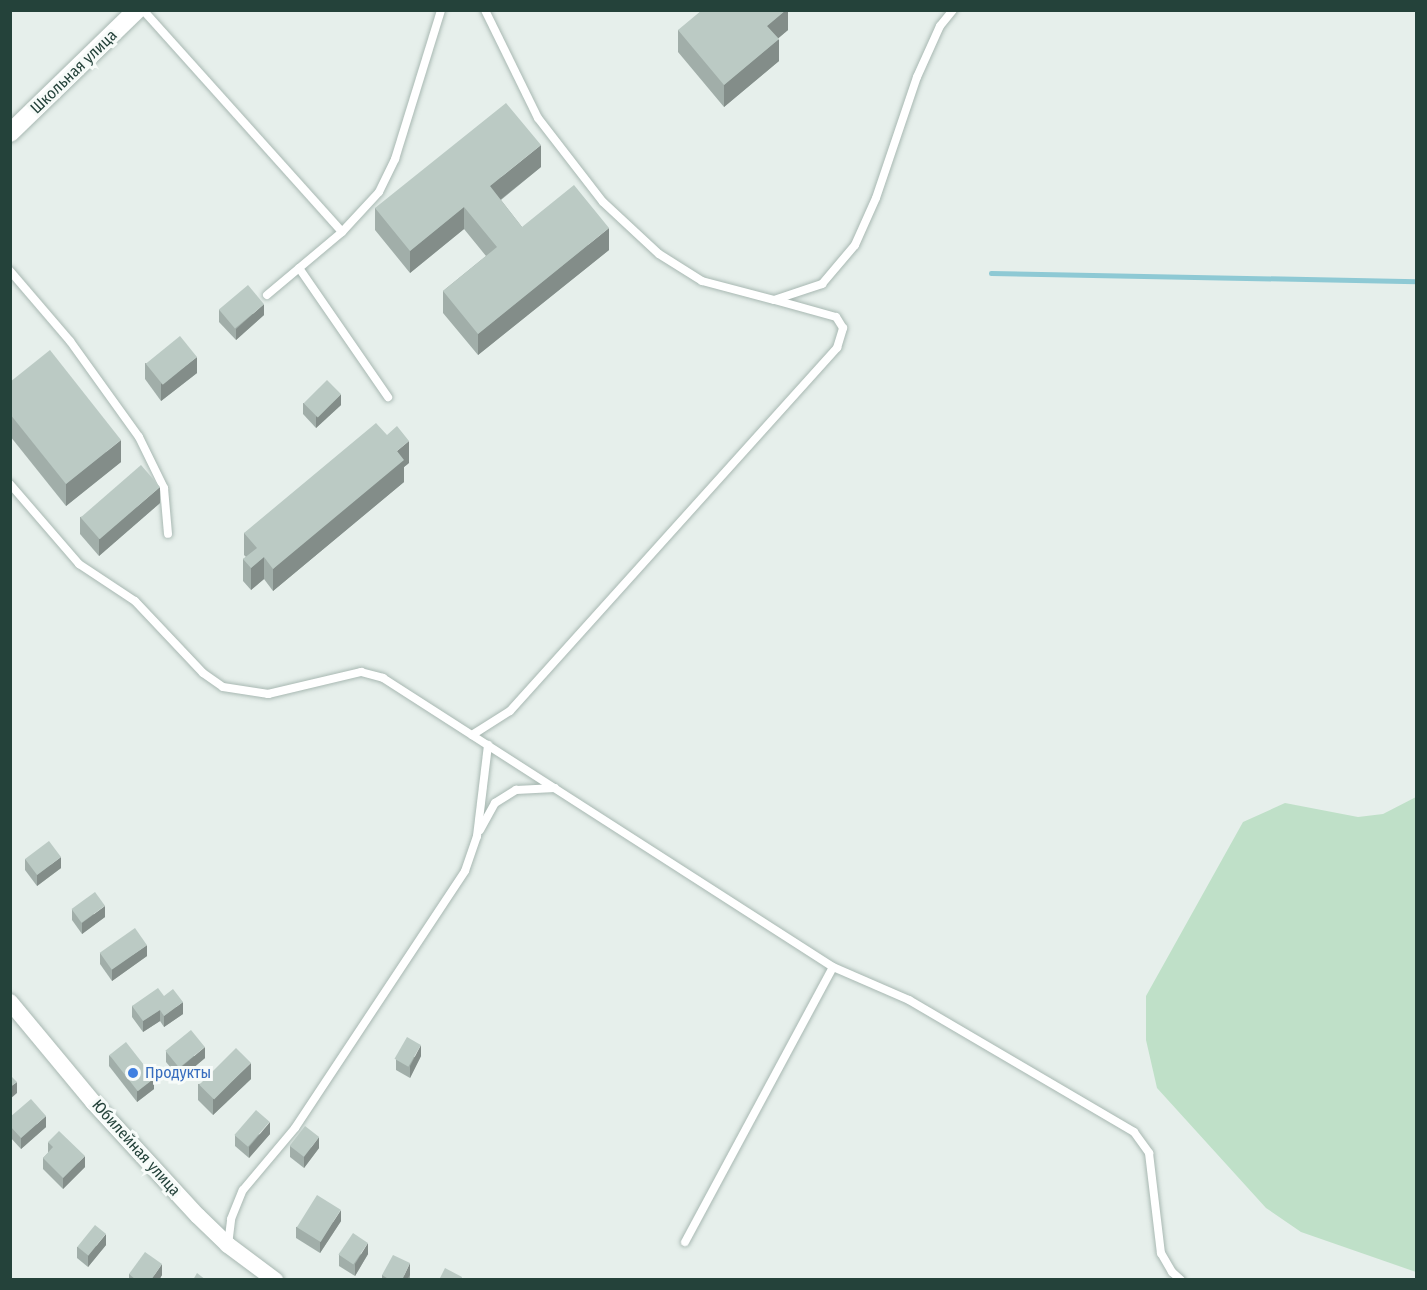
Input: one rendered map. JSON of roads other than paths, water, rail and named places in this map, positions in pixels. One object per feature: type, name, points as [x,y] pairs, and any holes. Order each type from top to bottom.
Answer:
[{"type":"street","name":"Школьная улица","points":[[10,133],[136,10]]},
{"type":"street","name":"Юбилейная улица","points":[[10,1002],[93,1102],[228,1245],[275,1280]]},
{"type":"lane","points":[[143,10],[342,232]]},
{"type":"lane","points":[[267,295],[342,232],[379,192],[395,159],[441,10]]},
{"type":"lane","points":[[472,735],[510,711],[837,348],[843,328],[836,317],[702,281],[659,254],[603,202],[538,118],[484,10]]},
{"type":"lane","points":[[774,300],[822,284],[855,245],[876,198],[916,77],[940,26],[953,10]]},
{"type":"lane","points":[[299,268],[388,397]]},
{"type":"lane","points":[[10,272],[70,341],[139,437],[164,488],[168,534]]},
{"type":"lane","points":[[10,484],[79,564],[135,601],[204,673],[222,687],[268,694],[361,672],[407,690],[472,735],[833,967],[909,1000],[1134,1132],[1149,1153],[1161,1253],[1172,1272],[1181,1280]]},
{"type":"lane","points":[[477,836],[488,745]]},
{"type":"lane","points":[[228,1245],[231,1219],[243,1190],[295,1128],[402,969],[465,871],[477,836],[495,803],[516,790],[555,788]]},
{"type":"lane","points":[[685,1242],[833,967]]},
{"type":"waterway","points":[[991,273],[1416,281]]},
{"type":"place","name":"Продукты","points":[[133,1073]]}]
